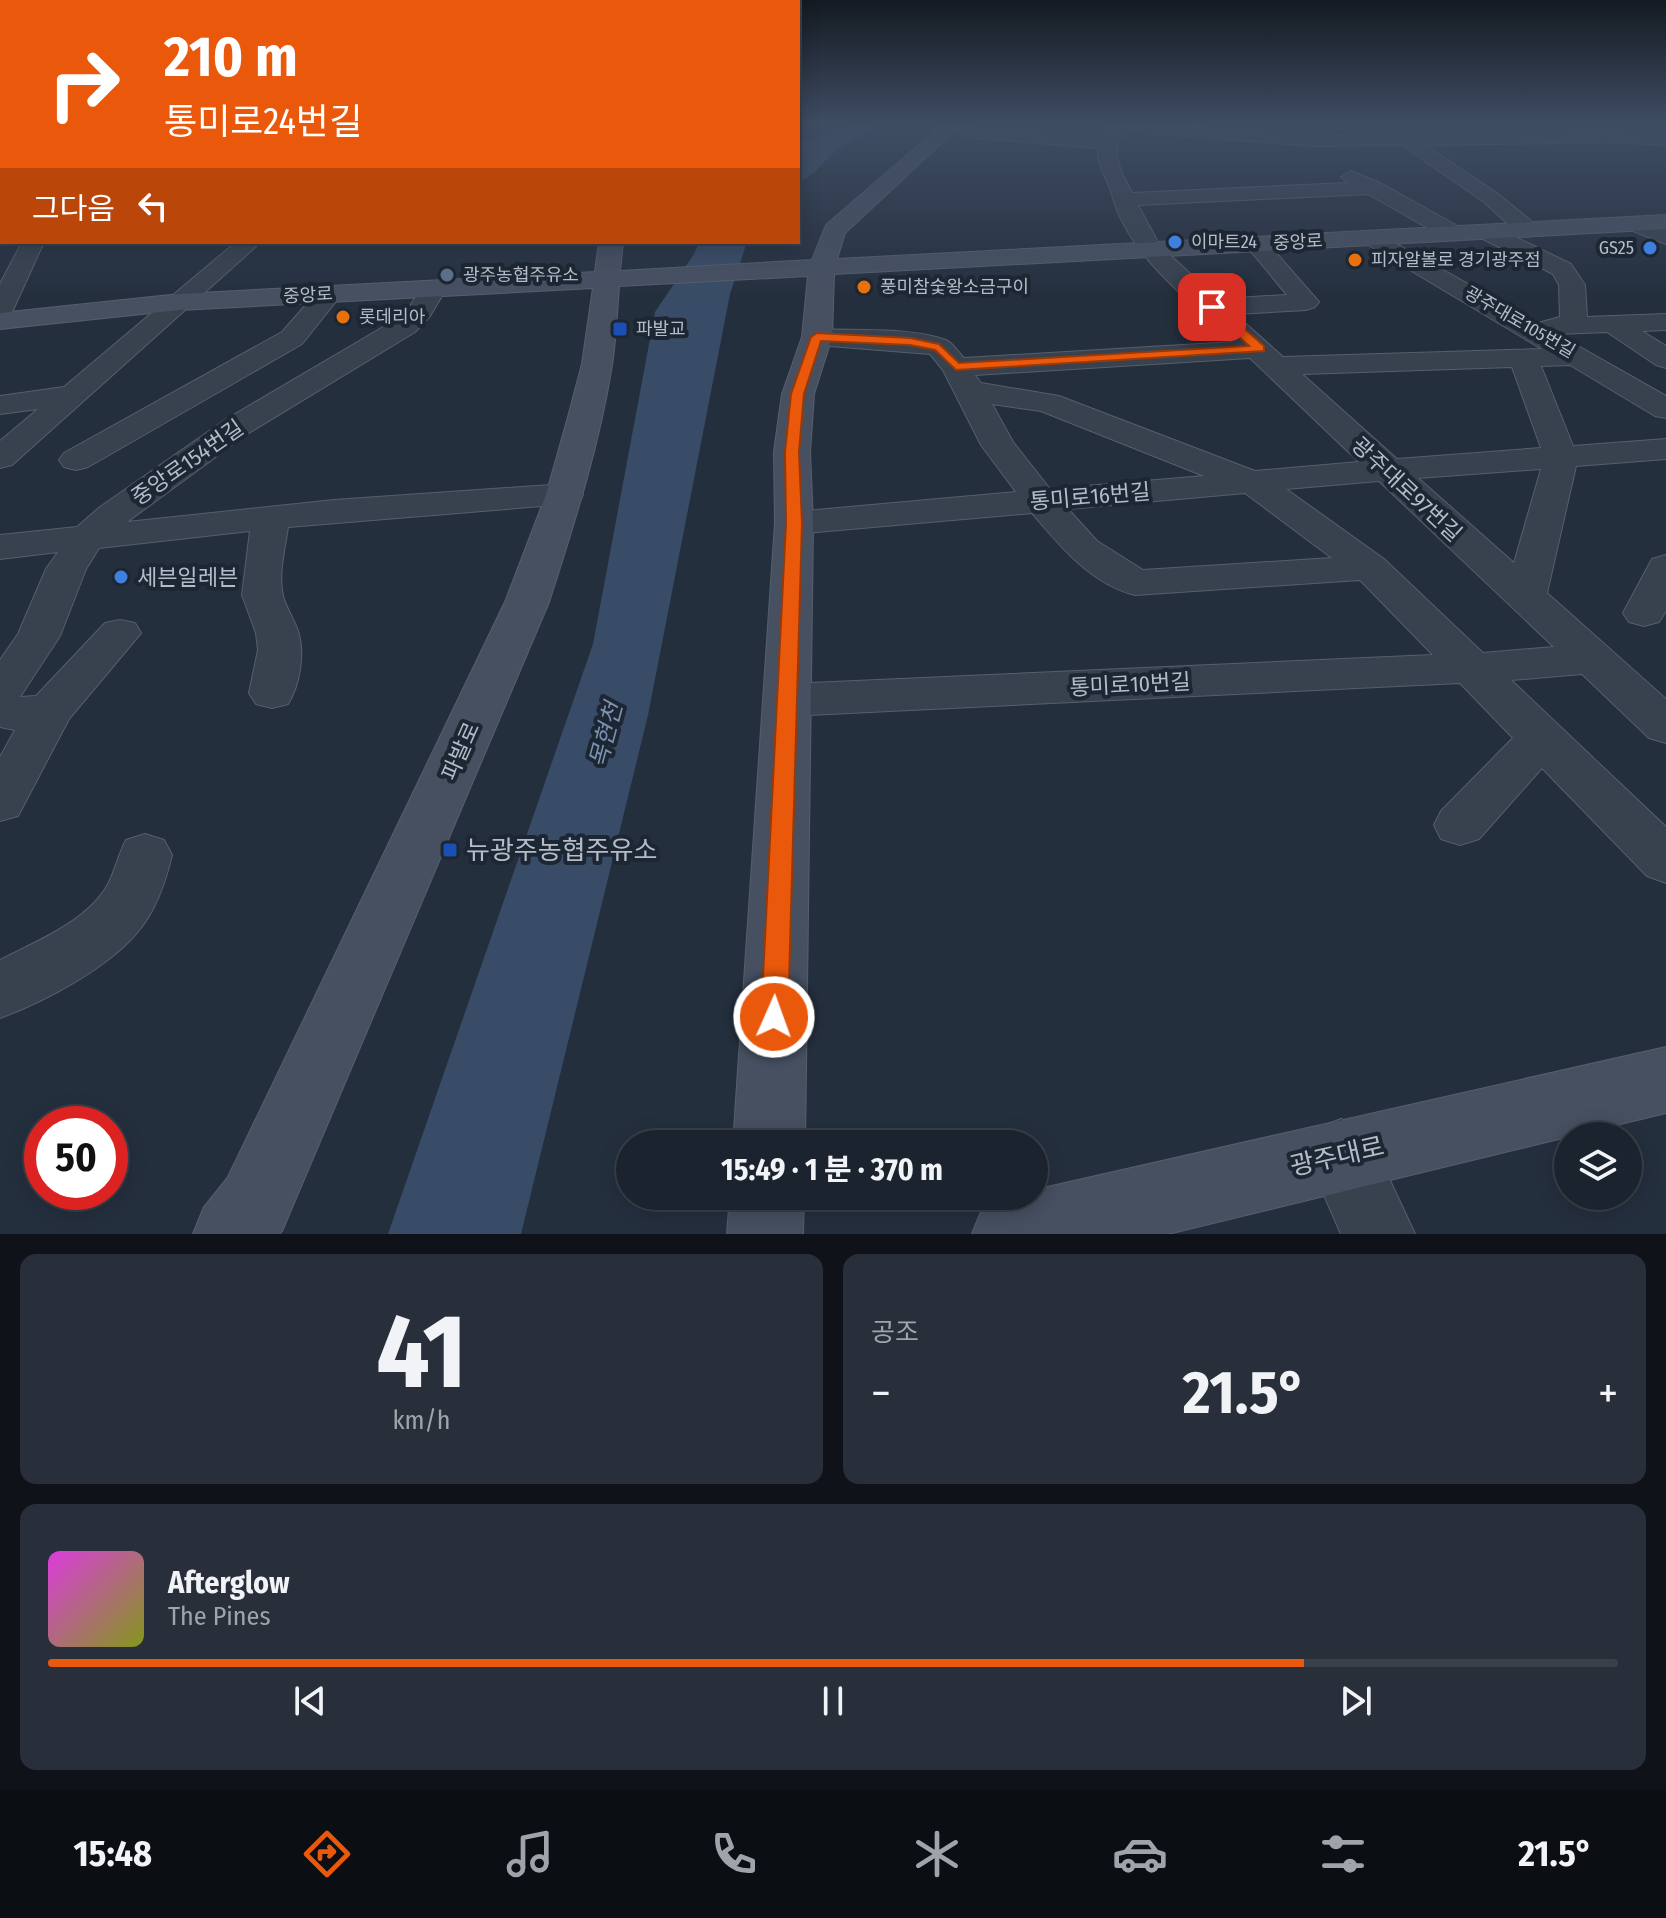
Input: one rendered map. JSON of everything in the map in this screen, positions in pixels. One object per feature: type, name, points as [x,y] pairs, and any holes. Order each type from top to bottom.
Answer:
[{"type":"street","points":[[770,1130],[794,523],[792,452],[798,394],[817,337],[820,260],[834,230],[893,183]]},
{"type":"street","points":[[871,225],[911,183]]},
{"type":"street","name":"광주대로97번길","points":[[1115,183],[1150,250],[1666,726]]},
{"type":"street","points":[[1263,193],[1267,183]]},
{"type":"street","points":[[1364,183],[1455,234]]},
{"type":"street","points":[[1468,183],[1528,230]]},
{"type":"street","points":[[1123,200],[1375,188]]},
{"type":"street","points":[[1287,218],[1298,192]]},
{"type":"street","points":[[1185,213],[1249,211],[1229,195]]},
{"type":"street","name":"중앙로","points":[[0,321],[180,302],[433,289],[612,267],[1150,250],[1666,222]]},
{"type":"street","points":[[1636,224],[1666,237]]},
{"type":"street","points":[[1488,232],[1562,269],[1572,285],[1574,324]]},
{"type":"street","name":"광주대로105번길","points":[[1373,238],[1528,343],[1578,356],[1666,409]]},
{"type":"street","points":[[0,310],[32,244]]},
{"type":"street","points":[[0,458],[248,244]]},
{"type":"street","points":[[1212,307],[1306,302],[1256,244]]},
{"type":"street","name":"파발로","points":[[231,1234],[262,1190],[527,602],[565,495],[597,364],[612,267]]},
{"type":"street","name":"중앙로154번길","points":[[0,693],[39,636],[66,569],[86,539],[113,515],[236,427],[405,326],[421,310],[433,289]]},
{"type":"street","points":[[76,460],[292,338],[329,294]]},
{"type":"street","points":[[963,379],[1096,380],[1269,358],[1528,343],[1574,324],[1666,322]]},
{"type":"street","points":[[1612,323],[1666,359]]},
{"type":"street","points":[[817,337],[910,342],[939,347],[963,379],[998,445],[1041,501],[1083,549],[1135,583],[1370,567]]},
{"type":"street","points":[[1525,598],[1561,457],[1528,343]]},
{"type":"street","points":[[963,379],[1048,403],[1252,482],[1370,567],[1666,861]]},
{"type":"street","points":[[1096,380],[1133,434]]},
{"type":"street","points":[[0,405],[71,395]]},
{"type":"street","name":"통미로16번길","points":[[794,523],[1385,470],[1666,449]]},
{"type":"street","points":[[0,547],[271,517],[565,495]]},
{"type":"street","points":[[271,517],[263,562],[262,595],[280,650],[272,693]]},
{"type":"street","points":[[0,574],[43,560],[86,539]]},
{"type":"street","points":[[1644,613],[1666,567]]},
{"type":"street","points":[[0,802],[50,710],[120,633]]},
{"type":"street","name":"통미로10번길","points":[[788,700],[1473,668],[1591,659]]},
{"type":"street","points":[[0,711],[17,714],[50,710]]},
{"type":"street","points":[[1460,825],[1542,738]]},
{"type":"street","points":[[0,991],[81,944],[113,921],[138,882],[145,855]]},
{"type":"street","name":"광주대로","points":[[1010,1234],[1666,1080]]},
{"type":"street","points":[[1341,1154],[1378,1234]]},
{"type":"street","points":[[765,1234],[766,1210]]},
{"type":"water","name":"목현천","points":[[698,244],[746,244],[730,294],[648,715],[521,1234],[388,1234],[593,644],[655,312]]},
{"type":"place","name":"이마트24","points":[[1175,242]]},
{"type":"place","name":"GS25","points":[[1650,248]]},
{"type":"place","name":"피자알볼로 경기광주점","points":[[1355,260]]},
{"type":"place","name":"광주농협주유소","points":[[447,275]]},
{"type":"place","name":"풍미참숯왕소금구이","points":[[864,287]]},
{"type":"place","name":"롯데리아","points":[[343,317]]},
{"type":"place","name":"파발교","points":[[620,329]]},
{"type":"place","name":"세븐일레븐","points":[[121,577]]},
{"type":"place","name":"뉴광주농협주유소","points":[[450,850]]},
{"type":"route","points":[[774,1017],[794,523],[792,452],[798,394],[817,337],[883,339],[939,347],[956,367],[1259,349],[1212,307]]}]
